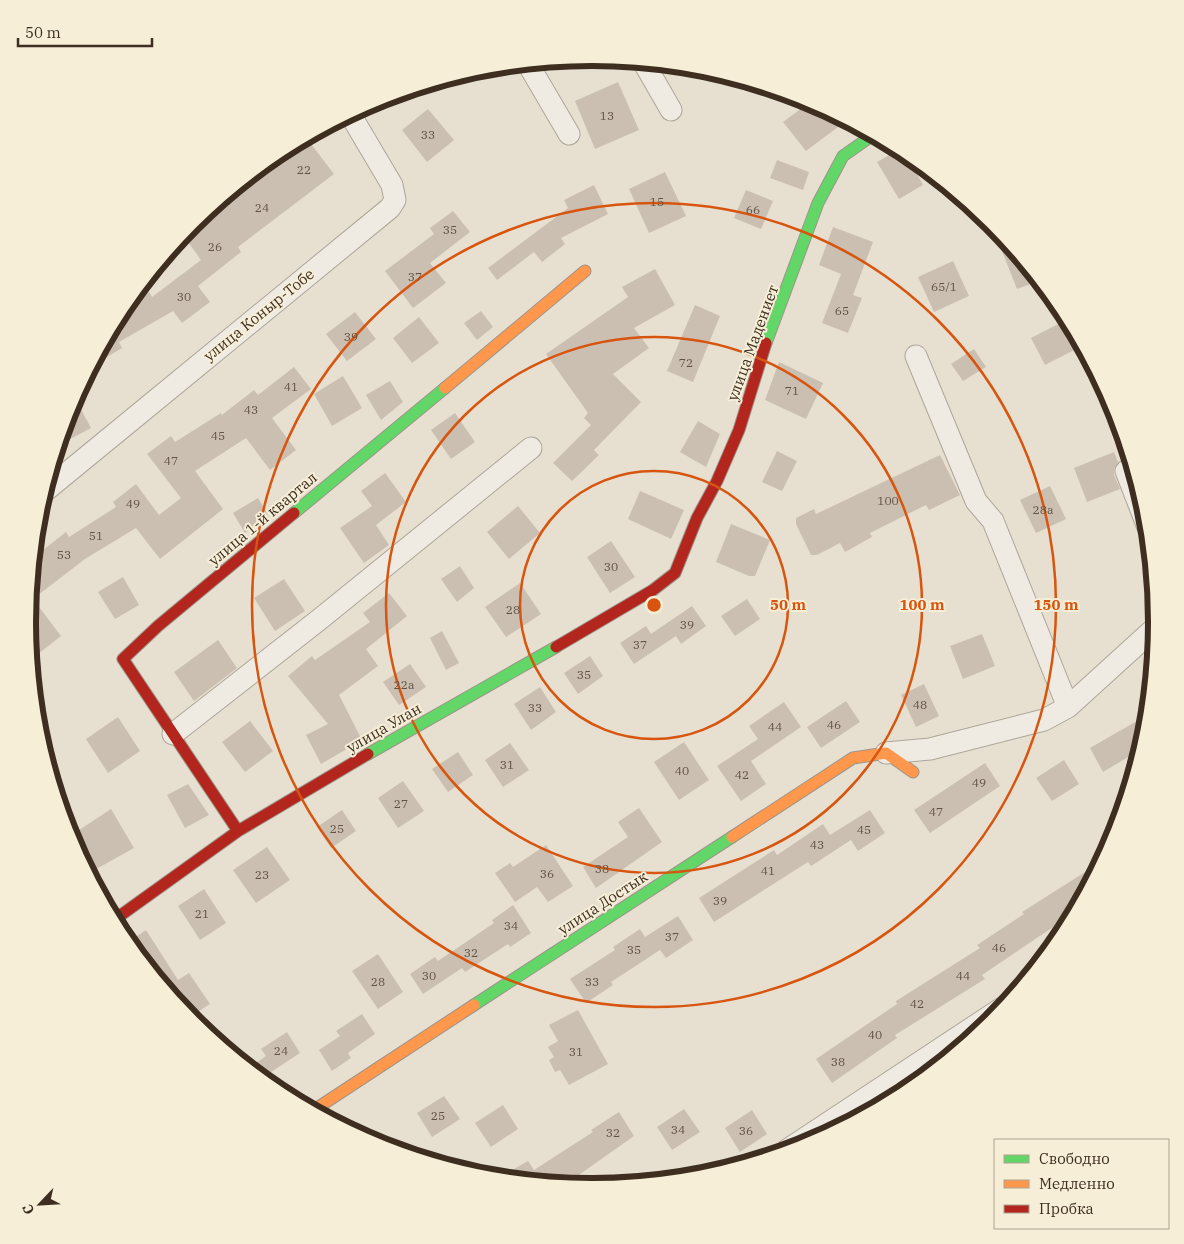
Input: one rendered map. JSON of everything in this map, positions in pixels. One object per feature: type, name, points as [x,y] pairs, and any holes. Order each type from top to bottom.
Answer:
[{"type":"street","points":[[648,69],[671,110]]},
{"type":"street","points":[[531,70],[569,134]]},
{"type":"street","name":"улица Коныр-Тобе","points":[[54,484],[390,208],[396,200],[392,185],[354,120]]},
{"type":"street","name":"улица Мадениет","points":[[675,573],[697,518],[717,481],[739,430],[768,338],[783,303],[818,203],[843,156],[867,139]]},
{"type":"street","name":"улица 1-й квартал","points":[[238,831],[122,659],[158,626],[585,271]]},
{"type":"street","points":[[916,356],[976,501],[993,521],[1068,707]]},
{"type":"street","points":[[173,734],[320,619],[531,448]]},
{"type":"street","points":[[1126,471],[1129,479]]},
{"type":"street","name":"улица Улан","points":[[120,915],[238,831],[426,720],[543,655],[653,590],[675,573]]},
{"type":"street","points":[[886,753],[940,747],[1044,720],[1068,707],[1148,635]]},
{"type":"street","points":[[886,753],[913,772]]},
{"type":"street","name":"улица Достык","points":[[320,1106],[853,758],[886,753]]},
{"type":"street","points":[[820,1128],[969,1030]]},
{"type":"building","points":[[618,82],[639,130],[595,149],[575,101]]},
{"type":"building","points":[[802,108],[840,125],[806,151],[783,122]]},
{"type":"building","points":[[428,109],[454,140],[427,162],[402,130]]},
{"type":"building","points":[[310,143],[334,174],[238,247],[241,252],[198,286],[210,302],[182,323],[173,311],[119,342],[122,348],[103,360],[130,313],[147,289],[152,297],[201,260],[188,241],[199,229],[254,181]]},
{"type":"building","points":[[891,154],[915,170],[923,185],[899,199],[877,162]]},
{"type":"building","points":[[777,160],[809,172],[803,190],[770,178]]},
{"type":"building","points":[[665,172],[686,216],[649,233],[629,189]]},
{"type":"building","points":[[594,185],[608,214],[561,238],[565,244],[542,262],[534,252],[497,280],[488,268],[568,208],[564,200]]},
{"type":"building","points":[[746,190],[773,201],[761,229],[734,218]]},
{"type":"building","points":[[453,211],[470,232],[430,263],[446,283],[413,308],[385,271],[434,234],[430,228]]},
{"type":"building","points":[[833,227],[873,242],[853,295],[862,298],[848,333],[822,323],[841,274],[819,265]]},
{"type":"building","points":[[999,245],[1032,283],[1017,289]]},
{"type":"building","points":[[953,261],[969,296],[934,312],[918,277]]},
{"type":"building","points":[[655,269],[675,305],[634,328],[649,348],[613,374],[641,402],[594,450],[599,455],[572,481],[553,463],[591,425],[584,418],[588,413],[546,354],[628,297],[622,287]]},
{"type":"building","points":[[695,305],[720,316],[693,382],[667,371]]},
{"type":"building","points":[[481,311],[493,327],[477,340],[464,323]]},
{"type":"building","points":[[355,312],[376,339],[347,361],[326,334]]},
{"type":"building","points":[[419,317],[439,343],[412,363],[393,338]]},
{"type":"building","points":[[1060,323],[1076,349],[1045,365],[1031,338]]},
{"type":"building","points":[[974,349],[986,367],[963,381],[951,364]]},
{"type":"building","points":[[779,362],[823,383],[806,419],[765,400]]},
{"type":"building","points":[[294,367],[311,389],[272,418],[296,450],[270,470],[246,438],[195,471],[223,509],[160,559],[136,528],[85,559],[37,596],[41,552],[66,532],[69,537],[116,507],[113,502],[136,484],[159,515],[181,498],[147,454],[171,436],[175,442],[221,413],[222,415],[254,390],[258,395]]},
{"type":"building","points":[[343,376],[362,408],[332,426],[314,394]]},
{"type":"building","points":[[390,381],[403,402],[381,420],[366,395]]},
{"type":"building","points":[[80,407],[91,428],[67,441]]},
{"type":"building","points":[[455,413],[475,442],[451,459],[431,430]]},
{"type":"building","points":[[698,421],[720,434],[706,467],[680,452]]},
{"type":"building","points":[[777,451],[797,461],[782,491],[762,482]]},
{"type":"building","points":[[1114,452],[1118,462],[1114,469],[1114,475],[1120,489],[1087,502],[1074,468]]},
{"type":"building","points":[[940,455],[960,495],[929,510],[926,505],[870,533],[872,537],[845,552],[840,543],[817,555],[811,555],[796,524],[796,518],[814,509],[816,514]]},
{"type":"building","points":[[385,473],[406,502],[376,525],[389,545],[364,563],[340,528],[372,506],[361,491]]},
{"type":"building","points":[[1050,486],[1066,519],[1036,533],[1020,500]]},
{"type":"building","points":[[640,491],[684,510],[671,539],[628,519]]},
{"type":"building","points":[[258,498],[268,514],[245,533],[233,513]]},
{"type":"building","points":[[518,506],[540,533],[509,559],[487,532]]},
{"type":"building","points":[[731,524],[770,540],[755,576],[749,576],[716,562]]},
{"type":"building","points":[[611,541],[635,577],[610,593],[587,557]]},
{"type":"building","points":[[460,566],[474,588],[457,602],[441,579]]},
{"type":"building","points":[[123,577],[139,605],[115,619],[98,592]]},
{"type":"building","points":[[284,579],[305,611],[275,631],[254,598]]},
{"type":"building","points":[[520,583],[541,614],[506,637],[485,607]]},
{"type":"building","points":[[389,593],[407,616],[366,649],[378,666],[339,695],[362,740],[321,764],[306,735],[328,724],[288,676],[312,656],[315,660],[370,622],[363,613]]},
{"type":"building","points":[[747,599],[760,619],[735,636],[721,616]]},
{"type":"building","points":[[37,604],[61,636],[38,654],[37,652]]},
{"type":"building","points":[[692,606],[706,626],[681,644],[676,636],[634,664],[620,643],[646,626],[651,634]]},
{"type":"building","points":[[442,631],[459,663],[446,670],[430,638]]},
{"type":"building","points":[[982,634],[995,666],[963,679],[950,646]]},
{"type":"building","points":[[218,640],[237,668],[194,701],[174,672]]},
{"type":"building","points":[[590,656],[603,676],[578,694],[564,673]]},
{"type":"building","points":[[410,664],[426,687],[399,705],[383,682]]},
{"type":"building","points":[[924,684],[939,716],[916,727],[901,695]]},
{"type":"building","points":[[540,687],[556,712],[531,730],[514,704]]},
{"type":"building","points":[[846,701],[860,722],[821,748],[807,727]]},
{"type":"building","points":[[784,702],[801,727],[751,761],[766,784],[741,801],[717,766],[758,739],[749,726]]},
{"type":"building","points":[[118,717],[140,751],[108,773],[86,739]]},
{"type":"building","points":[[250,721],[273,751],[245,772],[222,742]]},
{"type":"building","points":[[1137,721],[1138,723],[1131,755],[1103,772],[1090,748]]},
{"type":"building","points":[[684,742],[709,780],[679,800],[654,762]]},
{"type":"building","points":[[510,743],[529,770],[503,787],[485,760]]},
{"type":"building","points":[[458,752],[473,775],[448,792],[432,769]]},
{"type":"building","points":[[1064,760],[1079,784],[1052,801],[1036,778]]},
{"type":"building","points":[[985,763],[1000,786],[930,833],[914,810]]},
{"type":"building","points":[[403,781],[424,811],[398,828],[378,798]]},
{"type":"building","points":[[188,784],[209,815],[185,828],[167,795]]},
{"type":"building","points":[[639,808],[662,842],[596,888],[583,867],[628,837],[618,822]]},
{"type":"building","points":[[111,809],[134,848],[95,870],[77,831]]},
{"type":"building","points":[[342,810],[356,831],[331,848],[317,827]]},
{"type":"building","points":[[870,810],[885,833],[858,851],[851,840],[811,866],[808,862],[714,922],[699,898],[774,850],[777,855],[823,824],[830,835]]},
{"type":"building","points":[[546,845],[573,886],[548,902],[537,887],[515,902],[495,873],[510,863],[513,867]]},
{"type":"building","points":[[267,847],[290,880],[256,903],[233,870]]},
{"type":"building","points":[[1089,869],[1059,923],[982,975],[985,979],[895,1035],[897,1038],[832,1083],[816,1059],[897,1004],[896,1001],[980,948],[977,945],[1024,914],[1022,912]]},
{"type":"building","points":[[204,889],[226,923],[200,940],[178,906]]},
{"type":"building","points":[[513,905],[531,933],[510,947],[508,944],[465,972],[462,968],[423,994],[410,974],[435,957],[438,961],[494,923],[492,920]]},
{"type":"building","points":[[678,916],[693,940],[666,958],[660,950],[611,982],[613,985],[586,1003],[570,979],[615,950],[613,947],[640,929],[645,937]]},
{"type":"building","points":[[146,930],[178,980],[189,973],[210,1004],[197,1013],[174,988],[135,938]]},
{"type":"building","points":[[378,954],[403,992],[378,1009],[352,971]]},
{"type":"building","points":[[578,1010],[608,1064],[569,1085],[560,1070],[555,1072],[549,1060],[554,1057],[548,1047],[558,1041],[549,1025]]},
{"type":"building","points":[[362,1014],[375,1034],[348,1053],[351,1058],[332,1071],[319,1050],[340,1036],[336,1031]]},
{"type":"building","points":[[287,1032],[300,1053],[269,1074],[255,1064],[266,1056],[261,1049]]},
{"type":"building","points":[[444,1096],[460,1119],[432,1137],[417,1113]]},
{"type":"building","points":[[503,1105],[518,1129],[491,1147],[475,1123]]},
{"type":"building","points":[[684,1109],[700,1132],[672,1150],[657,1127]]},
{"type":"building","points":[[752,1110],[767,1134],[740,1152],[725,1128]]},
{"type":"building","points":[[619,1112],[634,1136],[575,1178],[510,1171],[528,1161],[534,1170],[593,1132],[591,1130]]},
{"type":"traffic: fast","points":[[766,343],[818,203],[843,156],[867,139]]},
{"type":"traffic: fast","points":[[294,513],[445,388]]},
{"type":"traffic: fast","points":[[368,754],[556,647]]},
{"type":"traffic: fast","points":[[474,1005],[732,837]]},
{"type":"traffic: slow","points":[[445,388],[585,271]]},
{"type":"traffic: slow","points":[[732,837],[853,758],[886,753],[913,772]]},
{"type":"traffic: slow","points":[[320,1106],[474,1005]]},
{"type":"traffic: jam","points":[[556,647],[653,590],[675,573],[697,518],[717,481],[739,430],[766,343]]},
{"type":"traffic: jam","points":[[238,831],[123,659],[158,626],[294,513]]},
{"type":"traffic: jam","points":[[120,915],[238,831],[368,754]]}]
